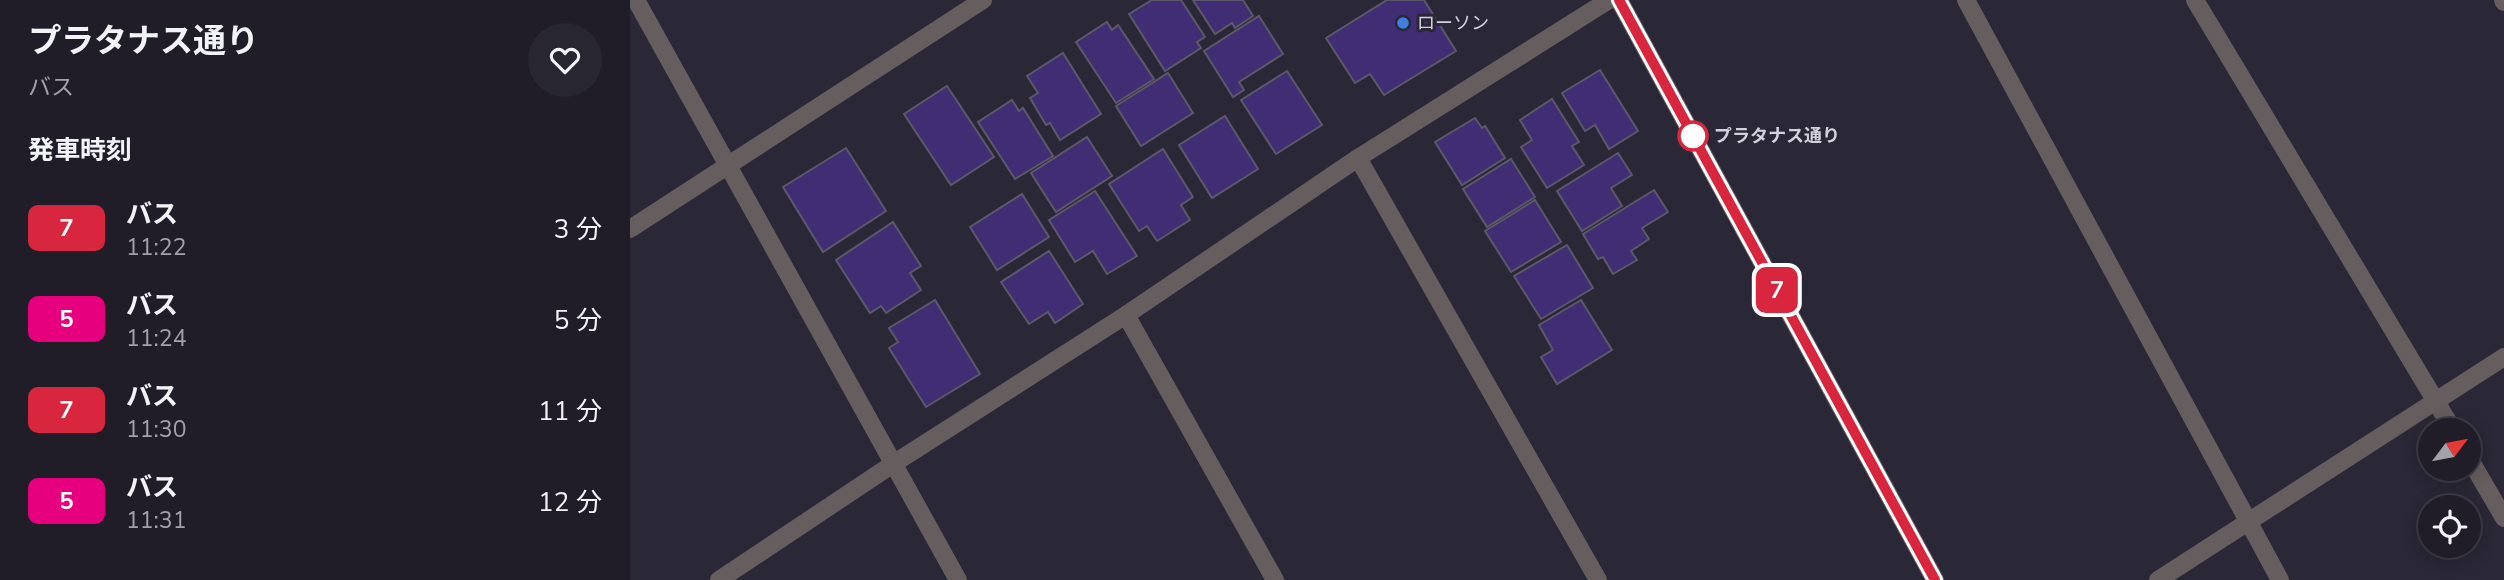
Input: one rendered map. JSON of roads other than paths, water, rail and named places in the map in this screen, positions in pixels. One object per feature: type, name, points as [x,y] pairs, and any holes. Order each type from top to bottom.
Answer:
[{"type":"street","points":[[636,0],[958,580]]},
{"type":"street","points":[[630,229],[983,0]]},
{"type":"street","points":[[719,580],[893,464],[1126,315],[1359,158],[1609,0]]},
{"type":"street","points":[[1619,0],[1935,580]]},
{"type":"street","points":[[1966,0],[2280,580]]},
{"type":"street","points":[[2195,0],[2446,418]]},
{"type":"street","points":[[1359,158],[1598,580]]},
{"type":"street","points":[[1126,315],[1275,580]]},
{"type":"street","points":[[2158,580],[2504,357]]},
{"type":"street","points":[[2482,480],[2504,518]]},
{"type":"place","name":"ローソン","points":[[1403,23]]},
{"type":"place","name":"プラタナス通り","points":[[1693,136]]}]
